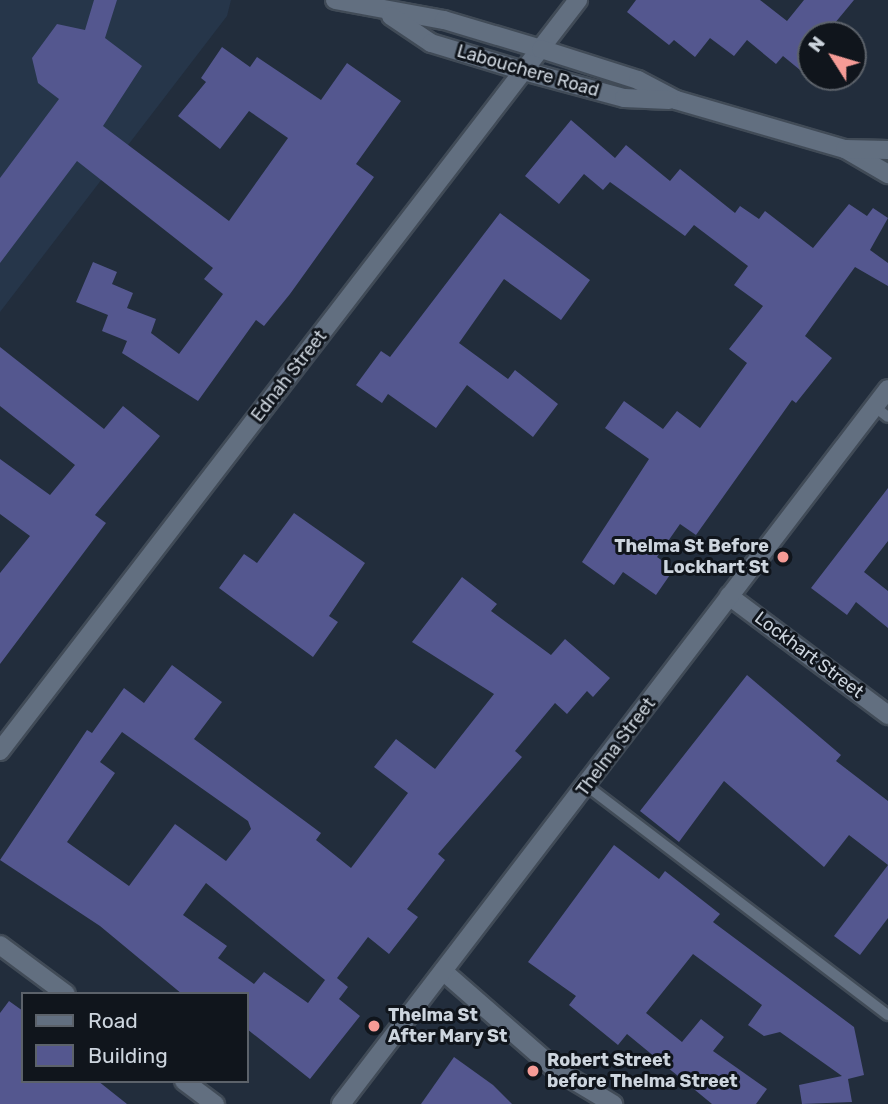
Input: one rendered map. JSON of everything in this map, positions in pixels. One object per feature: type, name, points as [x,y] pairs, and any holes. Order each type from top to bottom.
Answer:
[{"type":"street","name":"Labouchere Road","points":[[335,0],[388,15],[444,20],[541,49],[638,80],[676,100],[845,149],[888,174]]},
{"type":"street","name":"Ednah Street","points":[[0,751],[578,0]]},
{"type":"street","name":"Labouchere Road","points":[[388,15],[431,43],[524,71],[624,98],[676,100]]},
{"type":"street","name":"Labouchere Road","points":[[845,149],[888,150]]},
{"type":"street","name":"Thelma Street","points":[[341,1104],[587,786],[729,596],[881,412],[888,389]]},
{"type":"street","name":"Lockhart Street","points":[[729,596],[888,715]]},
{"type":"street","points":[[0,945],[63,992]]},
{"type":"street","points":[[443,971],[555,1069],[613,1104]]},
{"type":"street","points":[[187,1083],[215,1104]]},
{"type":"lane","points":[[587,786],[888,1015]]},
{"type":"shaded area","points":[[0,0],[231,0],[227,16],[0,312]]},
{"type":"building","points":[[94,0],[117,0],[105,38],[142,66],[103,126],[229,221],[288,138],[249,111],[220,149],[178,116],[206,82],[201,78],[222,47],[250,67],[257,57],[321,100],[347,63],[401,101],[356,164],[374,177],[290,294],[264,326],[256,320],[198,401],[122,353],[127,341],[102,331],[108,315],[76,302],[93,262],[117,272],[112,284],[133,293],[127,308],[156,319],[151,333],[179,354],[223,294],[204,279],[213,268],[77,161],[0,263],[0,178],[59,99],[38,83],[32,58],[57,24],[85,30]]},
{"type":"building","points":[[636,0],[760,0],[787,21],[804,0],[854,0],[837,21],[797,21],[797,68],[783,56],[776,64],[747,40],[734,56],[710,38],[695,57],[674,40],[669,45],[627,12]]},
{"type":"building","points":[[571,120],[615,158],[626,145],[670,181],[680,169],[735,213],[740,206],[759,219],[765,211],[813,248],[849,204],[867,216],[873,208],[888,218],[870,250],[888,263],[888,286],[855,267],[805,336],[832,358],[796,403],[792,400],[696,535],[680,524],[657,557],[674,569],[656,595],[623,572],[614,585],[582,562],[649,459],[605,428],[624,401],[663,429],[677,411],[700,428],[747,363],[729,349],[763,306],[734,285],[748,266],[694,225],[685,236],[610,182],[603,190],[584,174],[559,204],[525,176]]},
{"type":"building","points":[[500,213],[590,280],[561,320],[504,279],[459,343],[508,379],[515,370],[558,404],[533,437],[467,385],[436,428],[388,394],[382,403],[356,385],[381,351],[390,357]]},
{"type":"building","points":[[0,347],[104,429],[123,406],[160,436],[95,515],[106,523],[0,664],[0,573],[30,536],[0,514],[0,459],[50,495],[75,465],[0,406]]},
{"type":"building","points":[[888,488],[888,541],[864,572],[888,591],[888,628],[856,602],[847,615],[811,588]]},
{"type":"building","points":[[294,513],[365,563],[329,616],[338,622],[313,657],[219,588],[244,554],[257,563]]},
{"type":"building","points":[[462,577],[497,604],[491,611],[551,655],[565,639],[610,678],[593,697],[587,691],[567,714],[555,703],[515,751],[522,757],[438,854],[445,860],[407,909],[418,917],[389,954],[368,937],[337,978],[348,987],[339,999],[360,1016],[310,1079],[248,1030],[248,992],[180,992],[100,926],[0,860],[87,730],[92,733],[124,688],[144,703],[172,665],[222,702],[194,739],[321,833],[316,840],[351,868],[408,793],[374,767],[396,739],[435,769],[494,694],[412,642]],"holes":[[[122,732],[248,821],[251,829],[226,861],[175,824],[129,886],[67,842],[115,773],[100,762]],[[206,883],[325,980],[308,1003],[264,972],[254,984],[218,958],[227,946],[183,915]]]},
{"type":"building","points":[[747,675],[841,755],[836,761],[888,801],[888,865],[849,835],[824,867],[724,781],[679,842],[640,811]]},
{"type":"building","points":[[614,845],[659,879],[665,871],[720,914],[713,922],[854,1027],[864,1075],[848,1079],[852,1102],[802,1104],[799,1085],[842,1076],[780,1032],[764,1036],[748,1025],[762,1005],[693,954],[646,1013],[682,1042],[701,1019],[724,1037],[713,1051],[767,1089],[756,1104],[712,1104],[627,1034],[618,1045],[569,1005],[576,996],[528,962]]},
{"type":"building","points":[[888,865],[888,918],[860,955],[834,936]]},
{"type":"building","points":[[9,1001],[21,1010],[21,1083],[101,1083],[127,1104],[0,1104],[0,1013]]},
{"type":"building","points":[[454,1057],[493,1085],[512,1104],[421,1104]]},
{"type":"place","name":"Thelma St Before Lockhart St","points":[[783,557]]},
{"type":"place","name":"Thelma St After Mary St","points":[[374,1026]]},
{"type":"place","name":"Robert Street before Thelma Street","points":[[533,1071]]}]
